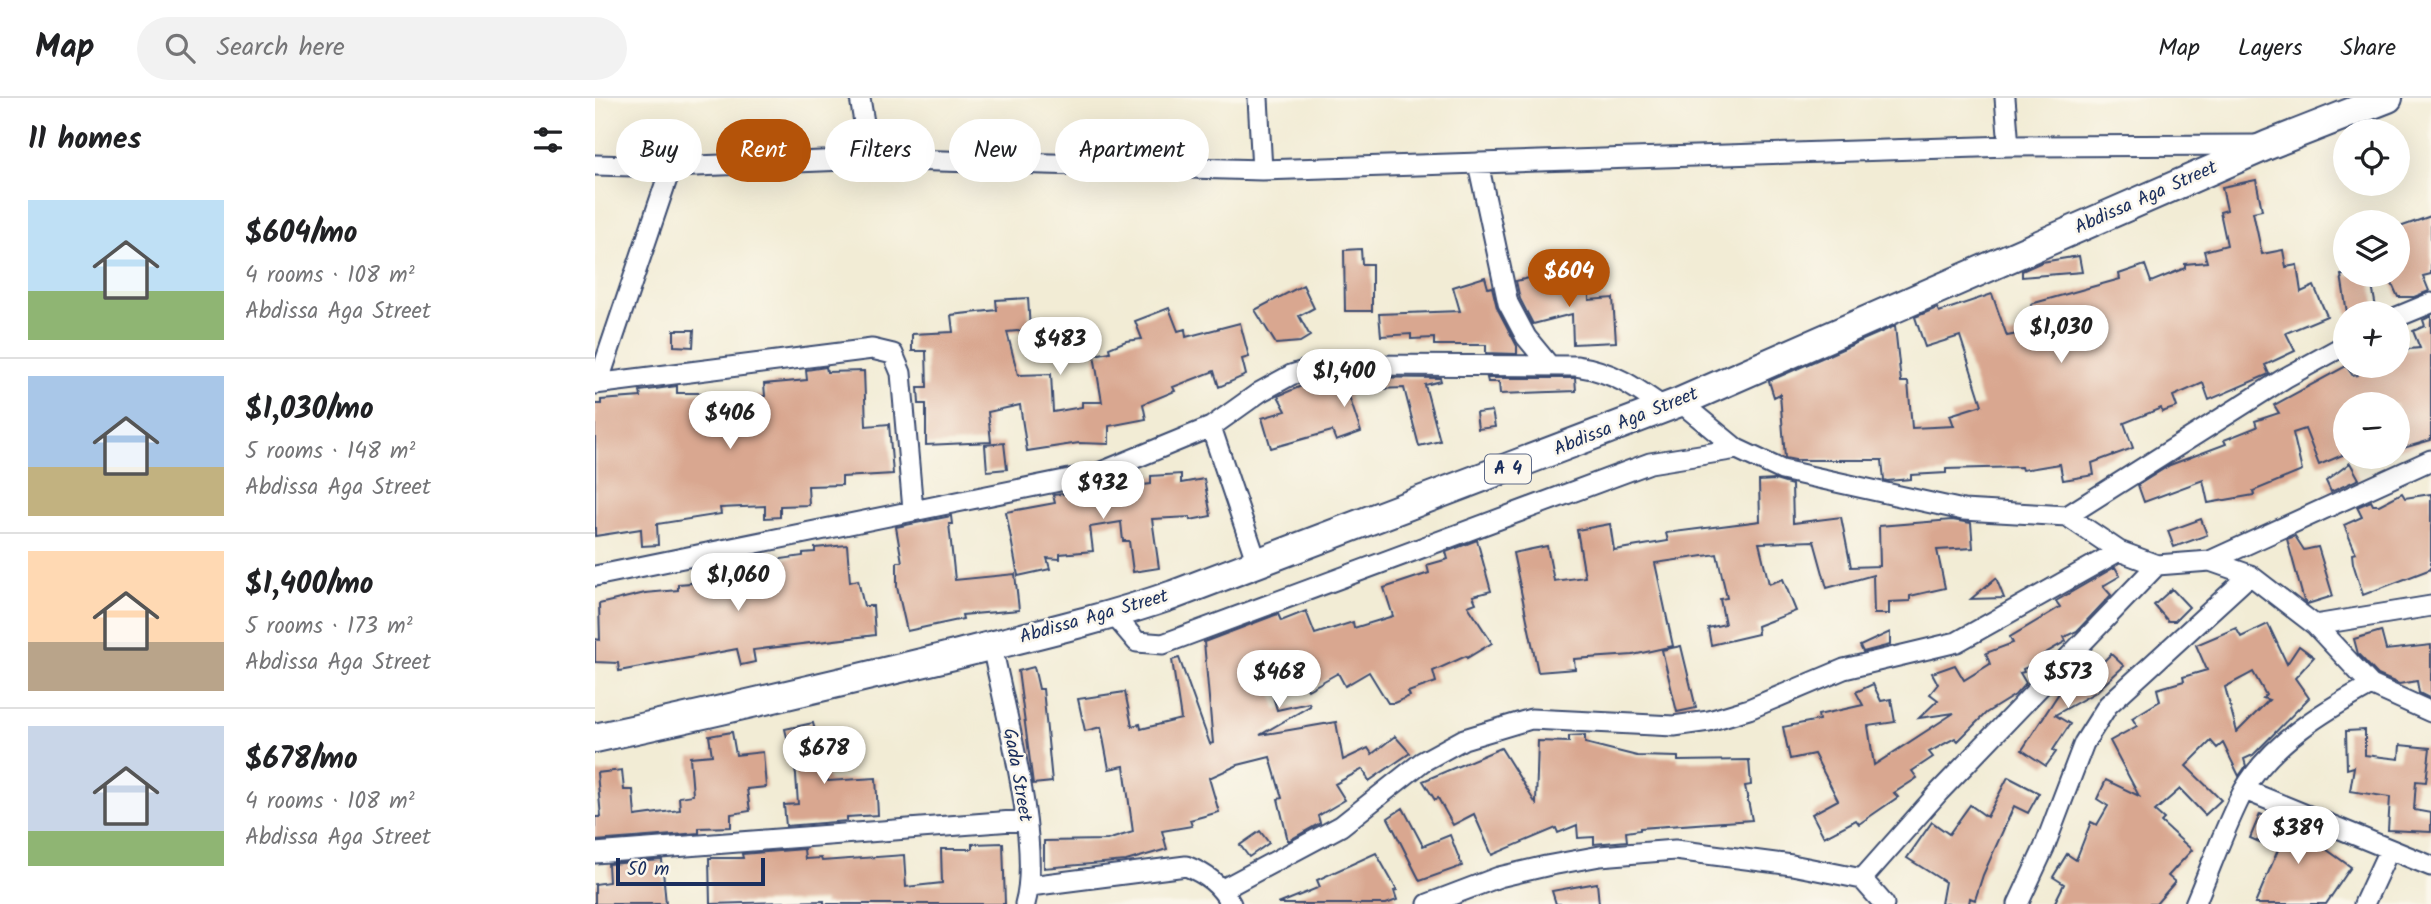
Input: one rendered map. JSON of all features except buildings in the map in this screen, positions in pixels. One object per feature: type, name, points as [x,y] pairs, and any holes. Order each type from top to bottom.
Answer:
[{"type":"highway","name":"Abdissa Aga Street","points":[[595,738],[775,700],[1114,615],[1672,405],[2268,145],[2388,98]]},
{"type":"street","points":[[860,98],[863,119]]},
{"type":"street","points":[[1258,98],[1262,170]]},
{"type":"street","points":[[2005,98],[2009,146]]},
{"type":"street","points":[[935,161],[1262,170],[2009,146],[2268,145]]},
{"type":"street","points":[[702,166],[825,161]]},
{"type":"street","points":[[1478,163],[1508,303],[1526,337],[1549,365]]},
{"type":"street","points":[[595,165],[616,166]]},
{"type":"street","points":[[666,182],[596,383],[872,349],[893,354],[901,373],[913,510]]},
{"type":"street","points":[[2410,312],[2431,303]]},
{"type":"street","points":[[2067,516],[2285,378],[2333,352]]},
{"type":"street","points":[[595,576],[1099,473],[1211,427],[1261,392],[1310,369],[1339,365],[1549,365],[1601,369],[1672,405],[1737,449],[1782,470],[1963,510],[2067,516],[2119,551],[2157,565],[2210,561],[2431,460]]},
{"type":"street","points":[[1211,427],[1257,563]]},
{"type":"street","points":[[1114,615],[1137,642],[1163,644],[1650,463],[1737,449]]},
{"type":"street","points":[[1028,895],[1186,866],[1202,873],[1227,897],[1341,826],[1422,762],[1464,739],[1531,719],[1674,726],[1709,721],[1749,709],[1845,668],[1957,642],[2119,551]]},
{"type":"street","points":[[2210,561],[2250,575],[2315,625],[2371,685],[2431,712]]},
{"type":"street","points":[[1862,879],[1939,792],[2157,565]]},
{"type":"street","points":[[2018,904],[2044,848],[2084,743],[2108,705],[2250,575]]},
{"type":"street","points":[[2315,625],[2431,606]]},
{"type":"street","name":"Gada Street","points":[[992,646],[1026,820],[1028,895]]},
{"type":"street","points":[[2195,904],[2245,790],[2262,766],[2286,741],[2332,706],[2371,685]]},
{"type":"street","points":[[2245,790],[2431,866]]},
{"type":"street","points":[[595,853],[1026,820]]},
{"type":"street","points":[[2364,904],[2389,850]]},
{"type":"street","points":[[1428,904],[1499,877],[1600,856],[1637,852],[1712,853],[1862,879],[1884,904]]}]
